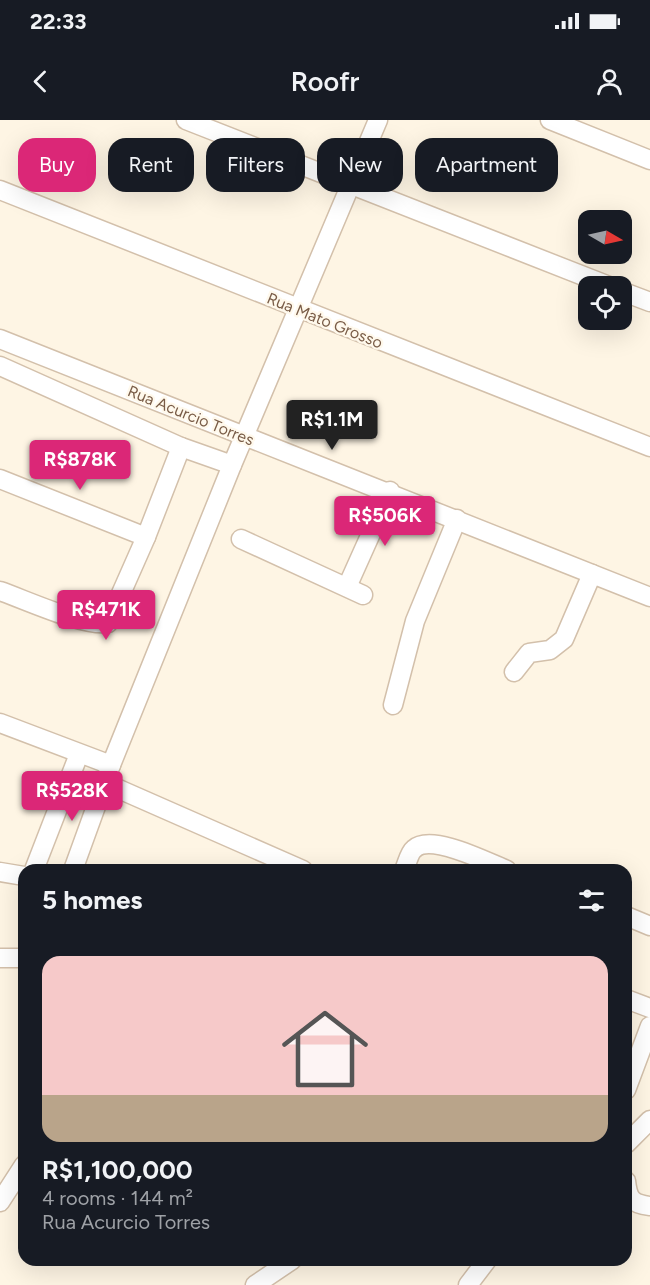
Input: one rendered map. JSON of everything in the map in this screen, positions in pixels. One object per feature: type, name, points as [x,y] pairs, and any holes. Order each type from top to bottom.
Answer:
[{"type":"street","points":[[186,120],[317,171]]},
{"type":"street","points":[[371,138],[378,120]]},
{"type":"street","points":[[550,120],[650,160]]},
{"type":"street","name":"Rua Mato Grosso","points":[[0,190],[650,447]]},
{"type":"street","points":[[75,864],[111,765],[232,465],[349,192]]},
{"type":"street","points":[[370,192],[584,276]]},
{"type":"street","points":[[632,295],[650,302]]},
{"type":"street","name":"Rua Acurcio Torres","points":[[0,339],[244,437],[390,491],[650,597]]},
{"type":"street","points":[[0,366],[181,447],[232,465]]},
{"type":"street","points":[[0,591],[82,620],[98,624],[108,623],[146,537],[181,447]]},
{"type":"street","points":[[0,479],[146,537]]},
{"type":"street","points":[[241,539],[355,591],[390,491]]},
{"type":"street","points":[[393,705],[415,621],[457,519]]},
{"type":"street","points":[[514,672],[529,653],[550,650],[564,639],[592,574]]},
{"type":"street","points":[[0,723],[111,765]]},
{"type":"street","points":[[36,864],[79,754]]},
{"type":"street","points":[[105,783],[289,864]]},
{"type":"street","points":[[406,864],[412,850],[422,844],[446,847],[491,864]]},
{"type":"street","points":[[0,872],[18,875]]},
{"type":"street","points":[[632,918],[650,926]]},
{"type":"street","points":[[0,958],[18,960]]},
{"type":"street","points":[[632,1001],[650,1008]]},
{"type":"street","points":[[632,1074],[650,1026]]},
{"type":"street","points":[[632,1138],[650,1120]]},
{"type":"street","points":[[0,1203],[18,1174]]},
{"type":"street","points":[[632,1202],[650,1206]]},
{"type":"street","points":[[255,1285],[283,1266]]},
{"type":"street","points":[[468,1285],[469,1279],[481,1266]]}]
